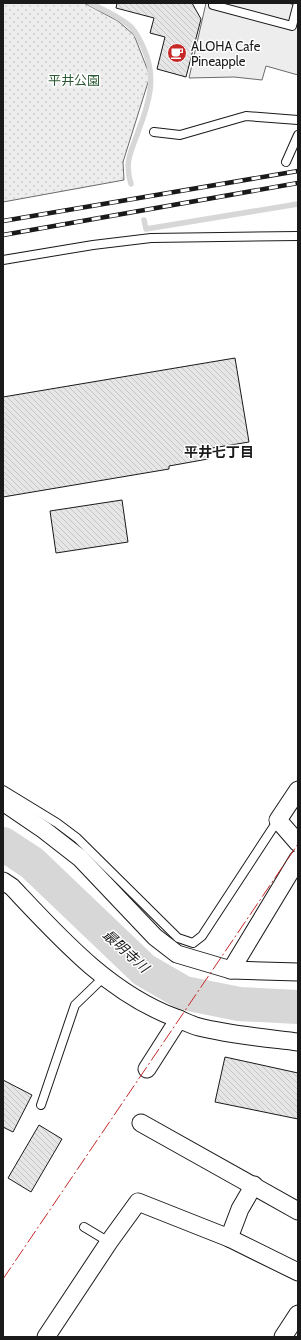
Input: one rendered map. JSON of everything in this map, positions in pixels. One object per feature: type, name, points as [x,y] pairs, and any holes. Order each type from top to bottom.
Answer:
[{"type":"street","points":[[298,790],[278,820],[298,843]]},
{"type":"street","points":[[3,802],[44,830],[80,858],[155,938],[177,954],[231,970],[298,972]]},
{"type":"street","points":[[231,970],[298,859]]},
{"type":"street","points":[[3,881],[12,888],[69,946],[104,977],[152,1009],[199,1027],[298,1042]]},
{"type":"street","points":[[146,1069],[179,1019]]},
{"type":"street","points":[[141,1124],[254,1185],[298,1211]]},
{"type":"street","points":[[229,1238],[240,1209],[254,1185]]},
{"type":"street","points":[[46,1337],[109,1242],[138,1202],[229,1238],[298,1272]]},
{"type":"street","points":[[282,1337],[298,1314]]},
{"type":"lane","points":[[214,3],[213,5],[292,26],[298,3]]},
{"type":"lane","points":[[154,132],[180,135],[246,116],[298,120]]},
{"type":"lane","points":[[286,162],[298,135]]},
{"type":"lane","points":[[3,260],[93,245],[151,238],[298,236]]},
{"type":"lane","points":[[3,790],[57,823],[77,838],[178,938],[193,943],[202,936],[278,820]]},
{"type":"lane","points":[[41,1105],[75,1005],[104,977]]},
{"type":"lane","points":[[84,1227],[109,1242]]},
{"type":"green space","name":"平井公園","points":[[3,3],[84,3],[118,21],[134,35],[150,76],[123,162],[124,180],[3,202]]},
{"type":"shaded area","points":[[206,3],[288,3],[298,6],[298,75],[266,66],[262,80],[234,77],[189,78]]},
{"type":"building","name":"ALOHA Cafe Pineapple","points":[[117,3],[192,3],[201,19],[186,77],[157,69],[165,37],[150,33],[154,18],[116,8]]},
{"type":"building","points":[[235,358],[249,442],[206,449],[208,459],[169,466],[169,469],[3,497],[3,397]]},
{"type":"building","points":[[122,500],[128,542],[56,553],[50,511]]},
{"type":"building","points":[[225,1057],[298,1073],[298,1119],[215,1102]]},
{"type":"building","points":[[3,1080],[32,1095],[13,1132],[3,1127]]},
{"type":"building","points":[[39,1125],[62,1139],[31,1192],[8,1178]]},
{"type":"waterway","points":[[90,3],[128,24],[136,33],[148,60],[151,80],[150,90],[145,111],[129,157],[128,169],[131,184]]},
{"type":"waterway","points":[[144,220],[146,229],[298,204]]},
{"type":"waterway","name":"最明寺川","points":[[3,844],[32,863],[144,970],[184,993],[239,1004],[298,1007]]},
{"type":"railway","points":[[3,221],[298,171]]},
{"type":"railway","points":[[3,235],[298,183]]},
{"type":"power","points":[[3,1279],[298,844]]},
{"type":"place","name":"ALOHA Cafe Pineapple","points":[[177,53]]},
{"type":"district","name":"平井七丁目","points":[[219,452]]}]
